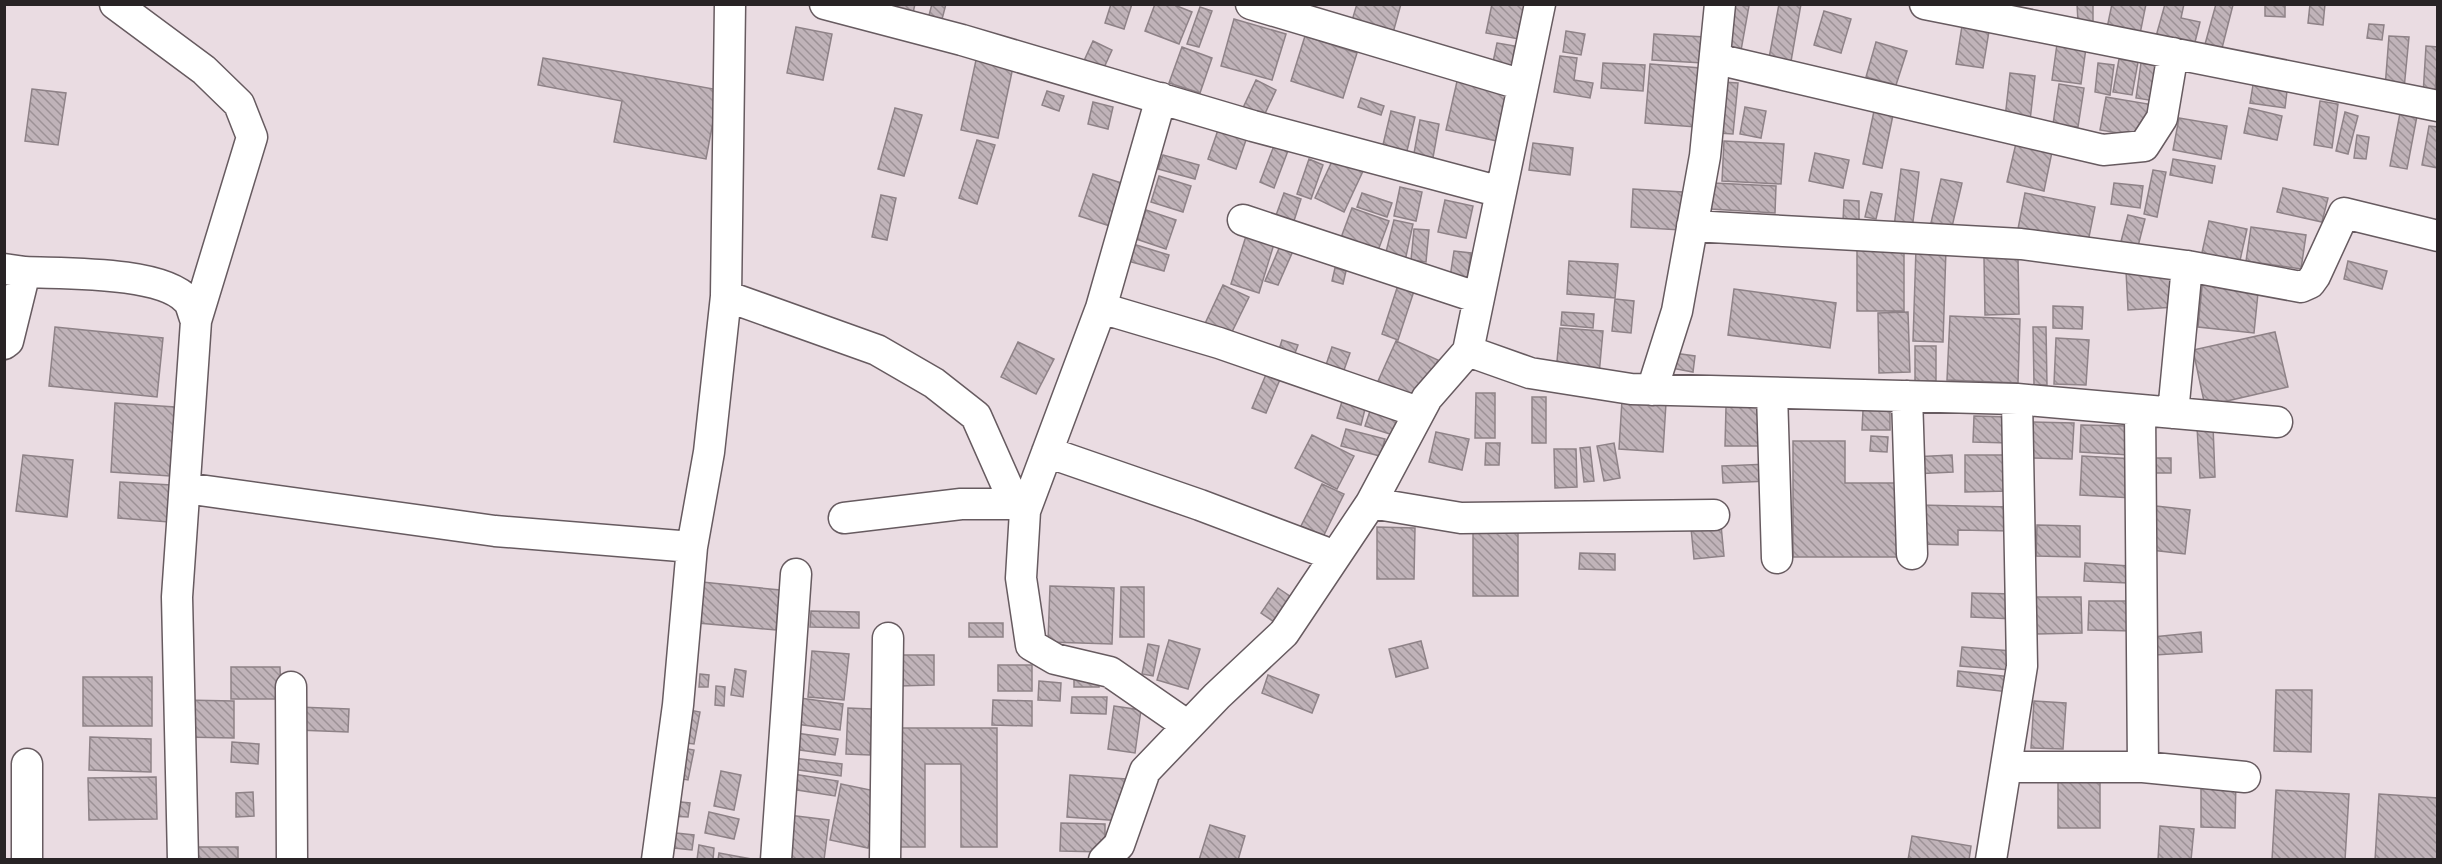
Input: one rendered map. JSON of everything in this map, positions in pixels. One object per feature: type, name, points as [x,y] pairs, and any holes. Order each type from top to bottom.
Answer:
[{"type":"street","points":[[115,4],[204,70],[239,104],[252,136],[196,321],[177,597],[183,860]]},
{"type":"street","points":[[657,860],[678,705],[693,547],[710,452],[726,296],[730,4]]},
{"type":"street","points":[[825,4],[962,40],[1254,126],[1501,192]]},
{"type":"street","points":[[1251,4],[1523,86]]},
{"type":"street","points":[[1104,860],[1119,845],[1145,771],[1284,633],[1371,503],[1427,398],[1468,351],[1540,4]]},
{"type":"street","points":[[1652,390],[1677,311],[1705,156],[1720,4]]},
{"type":"street","points":[[1925,4],[2438,106]]},
{"type":"street","points":[[1716,55],[1725,61],[2103,150],[2144,147],[2162,117],[2174,53]]},
{"type":"street","points":[[1020,508],[1047,452],[1101,308],[1161,98]]},
{"type":"street","points":[[1692,226],[2021,244],[2187,266],[2301,287],[2310,283],[2315,276],[2344,213],[2438,236]]},
{"type":"street","points":[[1243,220],[1479,298]]},
{"type":"street","points":[[2173,413],[2187,266]]},
{"type":"street","points":[[4,344],[8,341],[15,270],[132,278],[171,288],[189,301],[196,321]]},
{"type":"street","points":[[726,296],[877,350],[933,383],[976,416],[1020,508],[1021,578],[1031,645],[1055,659],[1110,672],[1188,726]]},
{"type":"street","points":[[1101,308],[1219,343],[1418,412]]},
{"type":"street","points":[[1468,351],[1530,373],[1631,389],[2017,399],[2277,422]]},
{"type":"street","points":[[1772,393],[1777,558]]},
{"type":"street","points":[[1906,396],[1912,554]]},
{"type":"street","points":[[1990,860],[2022,666],[2017,399]]},
{"type":"street","points":[[2140,410],[2143,767]]},
{"type":"street","points":[[1047,452],[1200,505],[1335,556]]},
{"type":"street","points":[[184,488],[495,531],[693,547]]},
{"type":"street","points":[[1371,503],[1461,518],[1714,515]]},
{"type":"street","points":[[844,518],[961,504],[1020,508]]},
{"type":"street","points":[[776,860],[796,574]]},
{"type":"street","points":[[885,860],[888,638]]},
{"type":"street","points":[[291,687],[292,860]]},
{"type":"street","points":[[27,764],[27,860]]},
{"type":"street","points":[[2006,767],[2143,767],[2245,777]]},
{"type":"building","points":[[878,4],[915,4],[913,13]]},
{"type":"building","points":[[932,4],[946,4],[941,23],[928,19]]},
{"type":"building","points":[[1111,4],[1132,4],[1124,29],[1105,23]]},
{"type":"building","points":[[1155,4],[1172,4],[1192,12],[1179,44],[1145,31]]},
{"type":"building","points":[[1357,4],[1401,4],[1391,40],[1350,27]]},
{"type":"building","points":[[1492,4],[1531,4],[1524,40],[1486,33]]},
{"type":"building","points":[[1730,4],[1749,6],[1740,56],[1722,53]]},
{"type":"building","points":[[1779,4],[1801,4],[1789,73],[1767,69]]},
{"type":"building","points":[[2077,4],[2093,4],[2093,21],[2078,22]]},
{"type":"building","points":[[2112,4],[2146,4],[2140,34],[2107,28]]},
{"type":"building","points":[[2165,4],[2184,4],[2181,18],[2200,22],[2193,50],[2155,40]]},
{"type":"building","points":[[2216,4],[2233,5],[2221,52],[2204,48]]},
{"type":"building","points":[[2265,4],[2285,4],[2285,17],[2265,16]]},
{"type":"building","points":[[2310,4],[2325,4],[2323,25],[2308,23]]},
{"type":"building","points":[[1200,7],[1212,11],[1199,47],[1187,44]]},
{"type":"building","points":[[1824,11],[1851,19],[1841,53],[1814,45]]},
{"type":"building","points":[[1234,19],[1286,34],[1272,80],[1221,66]]},
{"type":"building","points":[[2369,24],[2384,25],[2382,40],[2367,38]]},
{"type":"building","points":[[1962,26],[1989,31],[1983,68],[1956,64]]},
{"type":"building","points":[[796,27],[832,34],[823,80],[787,73]]},
{"type":"building","points":[[1566,31],[1585,34],[1581,55],[1563,52]]},
{"type":"building","points":[[1654,34],[1705,37],[1703,63],[1652,60]]},
{"type":"building","points":[[1305,36],[1357,53],[1343,98],[1291,81]]},
{"type":"building","points":[[2389,36],[2409,37],[2404,89],[2385,88]]},
{"type":"building","points":[[1093,41],[1112,50],[1102,72],[1083,63]]},
{"type":"building","points":[[1876,42],[1907,51],[1896,85],[1866,77]]},
{"type":"building","points":[[1497,43],[1515,46],[1511,71],[1492,67]]},
{"type":"building","points":[[2057,44],[2086,48],[2081,84],[2052,80]]},
{"type":"building","points":[[2426,46],[2438,47],[2435,95],[2423,95]]},
{"type":"building","points":[[1182,47],[1212,58],[1200,93],[1169,83]]},
{"type":"building","points":[[1560,56],[1577,58],[1574,80],[1593,83],[1590,98],[1554,92]]},
{"type":"building","points":[[543,58],[719,90],[706,159],[614,142],[622,101],[538,85]]},
{"type":"building","points":[[2119,59],[2138,62],[2132,95],[2113,92]]},
{"type":"building","points":[[976,60],[1013,67],[998,138],[961,130]]},
{"type":"building","points":[[1603,63],[1645,65],[1643,91],[1601,88]]},
{"type":"building","points":[[2098,63],[2114,65],[2110,95],[2095,92]]},
{"type":"building","points":[[2141,63],[2166,67],[2161,102],[2136,98]]},
{"type":"building","points":[[1650,64],[1701,68],[1696,127],[1645,123]]},
{"type":"building","points":[[2010,73],[2035,76],[2030,121],[2005,118]]},
{"type":"building","points":[[1458,77],[1509,88],[1497,141],[1446,130]]},
{"type":"building","points":[[1256,80],[1276,90],[1262,120],[1242,110]]},
{"type":"building","points":[[1723,82],[1738,83],[1733,134],[1718,133]]},
{"type":"building","points":[[2059,84],[2084,88],[2078,127],[2053,124]]},
{"type":"building","points":[[2253,85],[2287,91],[2285,108],[2250,103]]},
{"type":"building","points":[[32,89],[66,93],[58,145],[25,141]]},
{"type":"building","points":[[1047,91],[1064,96],[1059,111],[1042,105]]},
{"type":"building","points":[[2106,97],[2154,105],[2148,138],[2100,130]]},
{"type":"building","points":[[1361,98],[1384,106],[1381,115],[1358,107]]},
{"type":"building","points":[[2320,101],[2338,104],[2332,148],[2314,145]]},
{"type":"building","points":[[1093,102],[1113,107],[1108,129],[1088,124]]},
{"type":"building","points":[[1745,107],[1766,111],[1761,138],[1740,134]]},
{"type":"building","points":[[895,108],[922,115],[904,176],[878,169]]},
{"type":"building","points":[[2249,108],[2282,116],[2277,140],[2244,133]]},
{"type":"building","points":[[1391,111],[1415,117],[1406,155],[1382,149]]},
{"type":"building","points":[[1874,111],[1893,115],[1882,168],[1863,164]]},
{"type":"building","points":[[2345,112],[2358,116],[2348,154],[2336,151]]},
{"type":"building","points":[[2400,113],[2417,116],[2407,169],[2390,166]]},
{"type":"building","points":[[2179,118],[2227,126],[2221,159],[2173,150]]},
{"type":"building","points":[[1420,120],[1439,124],[1432,163],[1413,159]]},
{"type":"building","points":[[2429,126],[2438,127],[2438,168],[2422,165]]},
{"type":"building","points":[[1219,127],[1247,137],[1236,169],[1208,159]]},
{"type":"building","points":[[2357,135],[2369,137],[2366,159],[2354,158]]},
{"type":"building","points":[[2017,139],[2053,147],[2044,191],[2007,182]]},
{"type":"building","points":[[977,140],[995,145],[977,204],[959,198]]},
{"type":"building","points":[[1724,141],[1784,144],[1781,184],[1722,181]]},
{"type":"building","points":[[1275,143],[1289,148],[1274,188],[1260,182]]},
{"type":"building","points":[[1533,143],[1573,148],[1570,175],[1529,170]]},
{"type":"building","points":[[1815,153],[1849,160],[1843,188],[1809,181]]},
{"type":"building","points":[[1163,155],[1199,165],[1195,179],[1158,169]]},
{"type":"building","points":[[1334,157],[1363,171],[1344,212],[1315,198]]},
{"type":"building","points":[[1309,159],[1323,165],[1311,199],[1297,194]]},
{"type":"building","points":[[2173,159],[2215,166],[2212,183],[2170,175]]},
{"type":"building","points":[[1901,169],[1919,172],[1912,230],[1894,227]]},
{"type":"building","points":[[2153,170],[2166,172],[2157,217],[2144,214]]},
{"type":"building","points":[[1093,174],[1128,185],[1113,227],[1079,216]]},
{"type":"building","points":[[1159,176],[1191,186],[1183,212],[1151,202]]},
{"type":"building","points":[[1941,179],[1962,183],[1952,227],[1931,223]]},
{"type":"building","points":[[1713,183],[1776,186],[1775,213],[1711,209]]},
{"type":"building","points":[[2114,183],[2143,186],[2140,208],[2111,204]]},
{"type":"building","points":[[1400,187],[1422,192],[1416,221],[1394,216]]},
{"type":"building","points":[[2283,188],[2328,198],[2322,222],[2277,212]]},
{"type":"building","points":[[1633,189],[1683,192],[1681,230],[1631,227]]},
{"type":"building","points":[[1871,192],[1882,194],[1876,219],[1865,217]]},
{"type":"building","points":[[1284,193],[1301,199],[1292,227],[1274,221]]},
{"type":"building","points":[[1362,193],[1392,203],[1387,217],[1357,207]]},
{"type":"building","points":[[2025,193],[2095,207],[2087,247],[2017,234]]},
{"type":"building","points":[[881,195],[896,198],[887,240],[872,237]]},
{"type":"building","points":[[1445,200],[1473,206],[1466,238],[1438,232]]},
{"type":"building","points":[[1844,200],[1859,201],[1859,222],[1843,221]]},
{"type":"building","points":[[1352,208],[1389,221],[1376,256],[1339,243]]},
{"type":"building","points":[[1146,210],[1176,220],[1166,249],[1136,239]]},
{"type":"building","points":[[2128,215],[2145,219],[2136,254],[2119,249]]},
{"type":"building","points":[[1394,220],[1413,224],[1405,261],[1385,256]]},
{"type":"building","points":[[2209,221],[2247,229],[2239,265],[2201,257]]},
{"type":"building","points":[[2251,227],[2306,235],[2301,269],[2246,261]]},
{"type":"building","points":[[1414,229],[1429,230],[1426,262],[1411,260]]},
{"type":"building","points":[[1246,236],[1274,244],[1259,293],[1231,284]]},
{"type":"building","points":[[1133,244],[1169,255],[1164,271],[1128,261]]},
{"type":"building","points":[[1280,246],[1293,251],[1278,285],[1265,281]]},
{"type":"building","points":[[1916,248],[1946,249],[1943,342],[1913,341]]},
{"type":"building","points":[[1857,250],[1904,250],[1904,311],[1857,311]]},
{"type":"building","points":[[1454,251],[1471,253],[1466,287],[1449,284]]},
{"type":"building","points":[[2018,257],[2019,314],[1985,315],[1984,258]]},
{"type":"building","points":[[1569,261],[1618,264],[1615,298],[1567,294]]},
{"type":"building","points":[[2348,261],[2387,271],[2382,289],[2344,279]]},
{"type":"building","points":[[1335,268],[1346,271],[1343,284],[1332,281]]},
{"type":"building","points":[[2175,269],[2176,307],[2128,310],[2126,271]]},
{"type":"building","points":[[2203,277],[2259,283],[2254,333],[2198,327]]},
{"type":"building","points":[[1223,285],[1249,297],[1228,340],[1203,328]]},
{"type":"building","points":[[1398,285],[1414,291],[1398,340],[1382,334]]},
{"type":"building","points":[[1734,289],[1836,303],[1830,348],[1728,335]]},
{"type":"building","points":[[1615,299],[1634,301],[1631,333],[1612,331]]},
{"type":"building","points":[[2053,306],[2083,307],[2082,329],[2053,328]]},
{"type":"building","points":[[1562,312],[1594,314],[1593,328],[1561,325]]},
{"type":"building","points":[[1908,312],[1910,372],[1879,373],[1878,313]]},
{"type":"building","points":[[1950,316],[2020,319],[2018,383],[1947,380]]},
{"type":"building","points":[[55,327],[163,338],[157,397],[49,386]]},
{"type":"building","points":[[2033,327],[2046,327],[2047,385],[2034,385]]},
{"type":"building","points":[[1560,328],[1603,331],[1599,375],[1556,372]]},
{"type":"building","points":[[2275,332],[2288,387],[2205,406],[2193,350]]},
{"type":"building","points":[[2056,338],[2089,340],[2086,385],[2054,384]]},
{"type":"building","points":[[1282,340],[1298,345],[1292,361],[1277,356]]},
{"type":"building","points":[[1396,341],[1438,360],[1416,407],[1375,388]]},
{"type":"building","points":[[1018,342],[1054,359],[1036,394],[1001,377]]},
{"type":"building","points":[[1915,346],[1936,346],[1936,381],[1915,381]]},
{"type":"building","points":[[1332,347],[1350,353],[1344,370],[1326,365]]},
{"type":"building","points":[[1674,353],[1695,356],[1693,372],[1671,368]]},
{"type":"building","points":[[1267,372],[1281,377],[1266,413],[1252,408]]},
{"type":"building","points":[[1476,393],[1495,393],[1495,438],[1475,438]]},
{"type":"building","points":[[1532,397],[1546,397],[1546,443],[1532,443]]},
{"type":"building","points":[[1343,398],[1366,405],[1361,425],[1337,418]]},
{"type":"building","points":[[1622,400],[1666,403],[1663,452],[1619,449]]},
{"type":"building","points":[[115,403],[175,407],[170,476],[111,472]]},
{"type":"building","points":[[1726,407],[1765,407],[1764,446],[1725,446]]},
{"type":"building","points":[[1371,408],[1402,418],[1396,436],[1365,426]]},
{"type":"building","points":[[1863,410],[1890,411],[1890,430],[1862,430]]},
{"type":"building","points":[[1974,416],[2010,417],[2009,443],[1973,442]]},
{"type":"building","points":[[2031,422],[2074,423],[2072,459],[2030,458]]},
{"type":"building","points":[[2081,425],[2130,426],[2129,455],[2080,452]]},
{"type":"building","points":[[2213,426],[2215,477],[2200,478],[2197,427]]},
{"type":"building","points":[[1346,429],[1385,439],[1380,456],[1341,446]]},
{"type":"building","points":[[1436,432],[1469,439],[1462,470],[1429,462]]},
{"type":"building","points":[[1312,435],[1354,456],[1337,489],[1295,468]]},
{"type":"building","points":[[1871,436],[1888,437],[1887,452],[1870,451]]},
{"type":"building","points":[[1793,441],[1845,441],[1845,483],[1898,483],[1898,557],[1793,557]]},
{"type":"building","points":[[1486,443],[1500,443],[1499,465],[1485,465]]},
{"type":"building","points":[[1614,443],[1620,478],[1604,481],[1597,446]]},
{"type":"building","points":[[1590,447],[1594,481],[1584,482],[1580,448]]},
{"type":"building","points":[[1554,449],[1576,449],[1577,487],[1555,488]]},
{"type":"building","points":[[23,455],[73,460],[67,517],[16,511]]},
{"type":"building","points":[[1952,455],[1953,472],[1913,474],[1912,457]]},
{"type":"building","points":[[1965,455],[2009,455],[2010,491],[1965,492]]},
{"type":"building","points":[[2082,456],[2136,459],[2133,498],[2080,495]]},
{"type":"building","points":[[2151,458],[2171,458],[2171,473],[2151,473]]},
{"type":"building","points":[[1769,464],[1769,481],[1723,483],[1722,466]]},
{"type":"building","points":[[120,482],[171,485],[169,522],[118,518]]},
{"type":"building","points":[[1322,484],[1344,494],[1323,537],[1301,526]]},
{"type":"building","points":[[1918,505],[2011,507],[2011,531],[1958,530],[1958,545],[1917,544]]},
{"type":"building","points":[[2156,506],[2190,510],[2185,554],[2151,550]]},
{"type":"building","points":[[1721,525],[1724,556],[1694,559],[1691,528]]},
{"type":"building","points":[[2037,525],[2080,526],[2080,557],[2036,556]]},
{"type":"building","points":[[1473,526],[1518,526],[1518,596],[1473,596]]},
{"type":"building","points":[[1377,527],[1415,528],[1414,579],[1377,579]]},
{"type":"building","points":[[1580,553],[1615,554],[1615,570],[1579,569]]},
{"type":"building","points":[[2085,563],[2129,566],[2128,583],[2084,581]]},
{"type":"building","points":[[702,582],[780,590],[776,630],[698,623]]},
{"type":"building","points":[[1050,586],[1114,588],[1112,644],[1048,642]]},
{"type":"building","points":[[1121,587],[1144,587],[1144,637],[1120,637]]},
{"type":"building","points":[[1278,588],[1300,603],[1283,628],[1261,613]]},
{"type":"building","points":[[1972,593],[2014,594],[2014,619],[1971,617]]},
{"type":"building","points":[[2036,597],[2081,597],[2082,633],[2037,634]]},
{"type":"building","points":[[2089,601],[2134,601],[2134,631],[2088,630]]},
{"type":"building","points":[[811,611],[859,612],[859,628],[810,627]]},
{"type":"building","points":[[969,623],[1003,623],[1003,637],[969,637]]},
{"type":"building","points":[[2201,632],[2202,652],[2155,655],[2153,637]]},
{"type":"building","points":[[1169,640],[1200,649],[1188,689],[1157,680]]},
{"type":"building","points":[[1421,641],[1428,668],[1396,677],[1389,649]]},
{"type":"building","points":[[1148,644],[1159,646],[1153,676],[1142,674]]},
{"type":"building","points":[[1962,647],[2012,651],[2011,670],[1960,666]]},
{"type":"building","points":[[812,651],[849,654],[844,700],[808,697]]},
{"type":"building","points":[[898,655],[934,655],[934,685],[899,686]]},
{"type":"building","points":[[998,665],[1032,665],[1032,691],[998,691]]},
{"type":"building","points":[[231,667],[280,667],[281,699],[231,699]]},
{"type":"building","points":[[735,669],[746,671],[743,697],[731,695]]},
{"type":"building","points":[[1958,671],[2011,677],[2009,692],[1957,686]]},
{"type":"building","points":[[700,674],[709,675],[708,687],[699,687]]},
{"type":"building","points":[[1268,675],[1319,695],[1312,713],[1262,693]]},
{"type":"building","points":[[1074,676],[1099,676],[1099,687],[1074,687]]},
{"type":"building","points":[[83,677],[152,677],[152,726],[83,726]]},
{"type":"building","points":[[1039,681],[1061,683],[1060,701],[1038,700]]},
{"type":"building","points":[[716,686],[725,687],[724,706],[715,705]]},
{"type":"building","points":[[2276,690],[2312,690],[2311,752],[2274,751]]},
{"type":"building","points":[[1072,697],[1107,697],[1106,714],[1071,713]]},
{"type":"building","points":[[800,698],[843,704],[840,730],[796,724]]},
{"type":"building","points":[[182,700],[234,701],[234,738],[182,737]]},
{"type":"building","points":[[993,700],[1032,701],[1032,726],[992,725]]},
{"type":"building","points":[[2034,701],[2066,703],[2063,749],[2031,748]]},
{"type":"building","points":[[1114,706],[1141,710],[1135,753],[1108,749]]},
{"type":"building","points":[[298,707],[349,709],[348,732],[297,730]]},
{"type":"building","points":[[848,708],[872,709],[870,755],[846,754]]},
{"type":"building","points":[[684,709],[700,712],[694,744],[678,742]]},
{"type":"building","points":[[890,728],[997,728],[997,847],[961,847],[961,764],[925,764],[925,847],[890,847]]},
{"type":"building","points":[[796,733],[838,739],[835,755],[793,749]]},
{"type":"building","points":[[90,737],[151,739],[151,772],[89,770]]},
{"type":"building","points":[[232,742],[259,744],[258,764],[231,762]]},
{"type":"building","points":[[677,747],[694,750],[688,780],[671,777]]},
{"type":"building","points":[[793,758],[842,764],[841,776],[792,769]]},
{"type":"building","points":[[721,771],[741,775],[734,810],[714,806]]},
{"type":"building","points":[[793,774],[838,781],[835,796],[791,789]]},
{"type":"building","points":[[1070,775],[1126,779],[1122,821],[1067,817]]},
{"type":"building","points":[[156,777],[157,819],[89,820],[88,778]]},
{"type":"building","points":[[2058,777],[2100,777],[2100,828],[2058,828]]},
{"type":"building","points":[[2201,777],[2236,778],[2235,828],[2201,827]]},
{"type":"building","points":[[841,784],[880,792],[868,848],[830,840]]},
{"type":"building","points":[[2276,790],[2349,794],[2345,860],[2272,860]]},
{"type":"building","points":[[253,792],[254,816],[236,817],[236,793]]},
{"type":"building","points":[[2379,794],[2438,798],[2438,860],[2375,860]]},
{"type":"building","points":[[671,801],[690,803],[688,817],[670,816]]},
{"type":"building","points":[[709,812],[739,819],[734,839],[705,833]]},
{"type":"building","points":[[788,815],[829,820],[824,860],[782,860]]},
{"type":"building","points":[[1061,823],[1105,824],[1105,852],[1060,851]]},
{"type":"building","points":[[1210,825],[1245,836],[1238,860],[1199,860]]},
{"type":"building","points":[[2160,826],[2194,829],[2191,860],[2158,860]]},
{"type":"building","points":[[676,833],[694,835],[692,850],[674,848]]},
{"type":"building","points":[[1912,836],[1971,846],[1969,860],[1908,860]]},
{"type":"building","points":[[699,845],[714,848],[713,860],[697,860]]},
{"type":"building","points":[[192,847],[238,847],[238,860],[192,860]]},
{"type":"building","points":[[719,853],[757,860],[718,860]]}]
